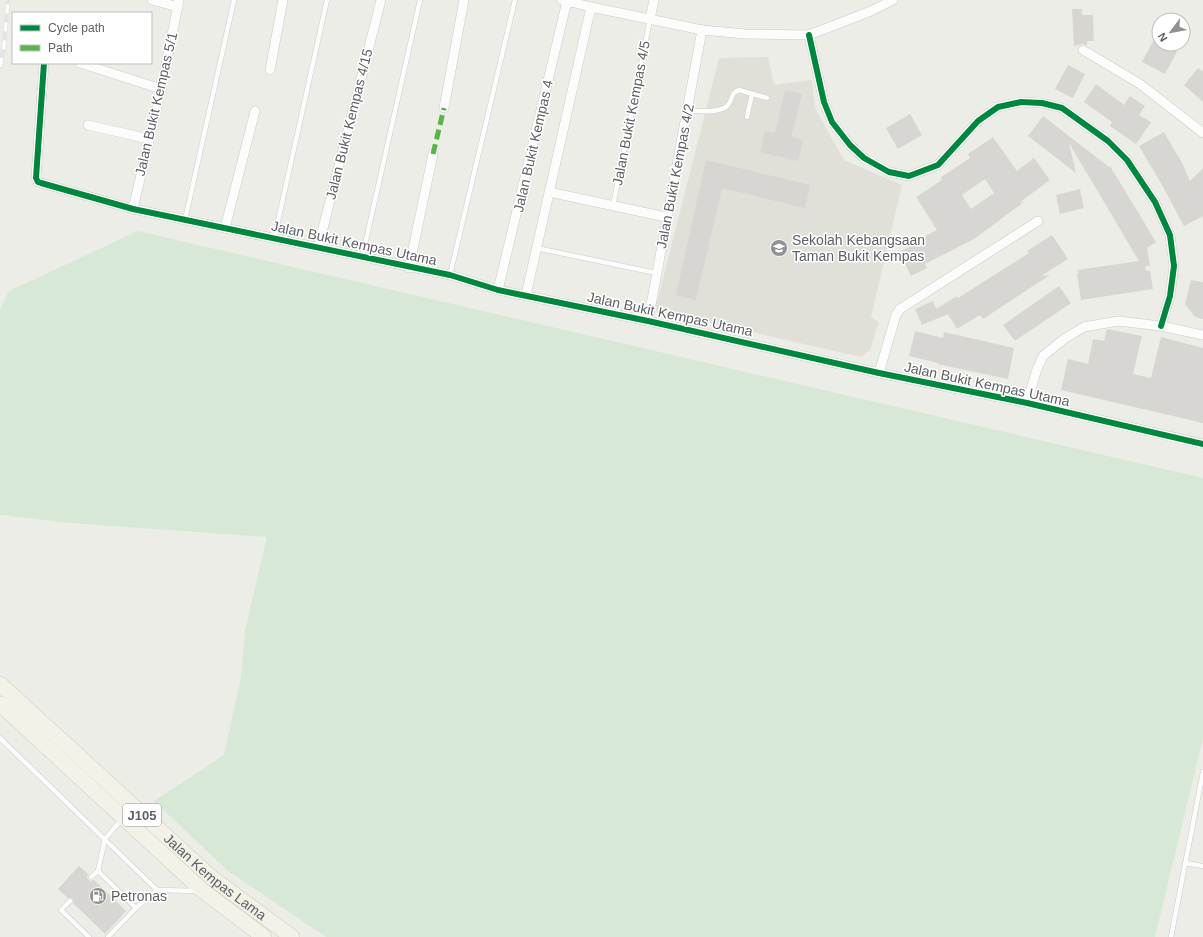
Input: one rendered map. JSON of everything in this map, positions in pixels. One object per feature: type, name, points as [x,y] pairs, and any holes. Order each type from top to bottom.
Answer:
[{"type":"main road","name":"Jalan Kempas Lama","points":[[0,684],[212,878],[292,937]]},
{"type":"main road","name":"Jalan Kempas Lama","points":[[0,704],[203,891],[264,937]]},
{"type":"street","points":[[152,0],[178,3]]},
{"type":"street","points":[[270,70],[283,0]]},
{"type":"street","name":"Jalan Bukit Kempas 4/15","points":[[318,248],[381,0]]},
{"type":"street","points":[[444,108],[464,0]]},
{"type":"street","points":[[650,20],[654,0]]},
{"type":"street","points":[[564,1],[702,30],[745,34],[809,35],[871,11],[893,0]]},
{"type":"street","name":"Jalan Bukit Kempas 4","points":[[498,290],[564,1]]},
{"type":"street","name":"Jalan Bukit Kempas 5/1","points":[[133,209],[161,89],[178,3]]},
{"type":"street","name":"Jalan Bukit Kempas 4","points":[[526,295],[591,7]]},
{"type":"street","name":"Jalan Bukit Kempas 4/2","points":[[648,321],[666,217],[702,30]]},
{"type":"street","points":[[809,35],[824,102],[832,122],[850,145],[864,158],[888,172],[909,176],[938,165],[978,121],[998,107],[1021,102],[1042,103],[1062,108],[1108,141],[1127,160],[1155,202],[1170,235],[1174,266],[1170,296],[1161,326]]},
{"type":"street","points":[[1083,50],[1140,84],[1203,133]]},
{"type":"street","name":"Jalan Bukit Kempas Utama","points":[[44,64],[36,178],[38,182],[133,209],[409,268],[450,275],[498,290],[648,321],[879,373],[1027,403],[1203,444]]},
{"type":"street","points":[[83,64],[161,89]]},
{"type":"street","points":[[226,228],[255,111]]},
{"type":"street","points":[[88,125],[149,139]]},
{"type":"street","points":[[409,268],[434,154]]},
{"type":"street","points":[[549,192],[666,217]]},
{"type":"street","points":[[879,373],[896,315],[900,309],[1038,221]]},
{"type":"street","points":[[1027,403],[1036,372],[1043,356],[1064,339],[1084,327],[1118,321],[1161,326],[1203,335]]},
{"type":"lane","points":[[185,220],[234,0]]},
{"type":"lane","points":[[274,239],[327,0]]},
{"type":"lane","points":[[362,258],[420,0]]},
{"type":"lane","points":[[450,275],[514,0]]},
{"type":"lane","name":"Jalan Bukit Kempas 4/5","points":[[613,206],[650,20]]},
{"type":"lane","points":[[687,110],[707,112],[726,107],[736,90],[742,90],[767,98]]},
{"type":"lane","points":[[747,117],[752,94]]},
{"type":"lane","points":[[536,248],[656,273]]},
{"type":"lane","points":[[0,738],[157,890]]},
{"type":"lane","points":[[1171,937],[1203,772]]},
{"type":"lane","points":[[92,877],[98,871],[105,839],[123,818]]},
{"type":"lane","points":[[1185,863],[1203,866]]},
{"type":"lane","points":[[98,871],[136,908]]},
{"type":"lane","points":[[108,937],[136,908],[157,890],[203,891]]},
{"type":"lane","points":[[70,901],[61,910],[89,937]]},
{"type":"shaded area","name":"Sekolah Kebangsaan Taman Bukit Kempas","points":[[768,57],[774,85],[812,80],[815,108],[844,160],[902,185],[871,317],[879,322],[870,350],[861,357],[655,310],[719,58]]},
{"type":"green space","points":[[138,231],[1203,478],[1203,738],[1155,937],[326,937],[228,871],[154,801],[224,755],[241,677],[245,630],[267,537],[71,523],[0,515],[0,309],[9,291]]},
{"type":"building","points":[[1072,9],[1082,9],[1082,15],[1093,15],[1094,41],[1087,41],[1087,45],[1083,44],[1074,46]]},
{"type":"building","points":[[1151,45],[1151,52],[1177,52],[1165,74],[1142,62]]},
{"type":"building","points":[[1068,65],[1085,74],[1073,98],[1055,89]]},
{"type":"building","points":[[1198,68],[1203,72],[1203,102],[1184,85]]},
{"type":"building","points":[[1096,84],[1124,105],[1130,96],[1145,106],[1139,115],[1151,122],[1136,144],[1110,126],[1112,122],[1084,102]]},
{"type":"building","points":[[785,90],[802,94],[791,137],[803,140],[798,161],[760,152],[765,131],[775,133]]},
{"type":"building","points":[[910,114],[922,135],[898,149],[886,128]]},
{"type":"building","points":[[1043,116],[1109,167],[1110,166],[1156,242],[1147,248],[1150,266],[1146,266],[1145,270],[1150,271],[1153,289],[1081,300],[1077,274],[1079,273],[1077,270],[1139,261],[1069,143],[1076,173],[1028,136]]},
{"type":"building","points":[[1164,132],[1182,163],[1190,181],[1203,168],[1203,216],[1184,226],[1139,146]]},
{"type":"building","points":[[993,137],[1017,171],[1034,158],[1050,180],[1019,203],[1024,202],[974,239],[925,264],[927,268],[911,276],[899,252],[925,239],[924,237],[937,230],[916,197],[942,180],[941,177],[970,158],[968,154]],"holes":[[[985,179],[994,193],[971,209],[962,195]]]},
{"type":"building","points":[[706,160],[810,185],[805,208],[722,188],[696,300],[676,295]]},
{"type":"building","points":[[1080,189],[1084,208],[1060,214],[1056,195]]},
{"type":"building","points":[[1052,235],[1068,259],[1041,276],[1050,275],[983,319],[980,315],[957,329],[948,314],[922,325],[915,309],[933,301],[936,309],[957,296],[958,298],[1029,253],[1027,251]]},
{"type":"building","points":[[1191,280],[1203,282],[1203,319],[1195,317],[1185,304]]},
{"type":"building","points":[[1059,286],[1071,303],[1015,341],[1003,325]]},
{"type":"building","points":[[1107,329],[1142,336],[1133,374],[1151,378],[1161,337],[1203,348],[1203,423],[1061,390],[1068,359],[1088,364],[1093,339],[1104,341]]},
{"type":"building","points":[[915,331],[943,338],[944,332],[1014,348],[1008,379],[937,364],[938,363],[909,356]]},
{"type":"building","points":[[79,866],[88,874],[88,880],[94,880],[126,911],[105,934],[73,903],[74,900],[72,898],[68,898],[58,889]]},
{"type":"railway","points":[[0,67],[4,46],[8,0]]},
{"type":"marked path","points":[[433,154],[444,108]]},
{"type":"cycle path","points":[[809,35],[824,102],[832,122],[850,145],[864,158],[889,172],[909,176],[938,165],[978,121],[998,107],[1021,102],[1042,103],[1062,108],[1108,141],[1127,160],[1155,202],[1170,235],[1174,266],[1170,296],[1161,326]]},
{"type":"cycle path","points":[[44,64],[36,178],[38,182],[41,183],[133,209],[450,275],[498,290],[648,321],[879,373],[1027,403],[1203,444]]},
{"type":"place","name":"Sekolah Kebangsaan Taman Bukit Kempas","points":[[779,248]]},
{"type":"place","name":"Petronas","points":[[98,896]]}]
